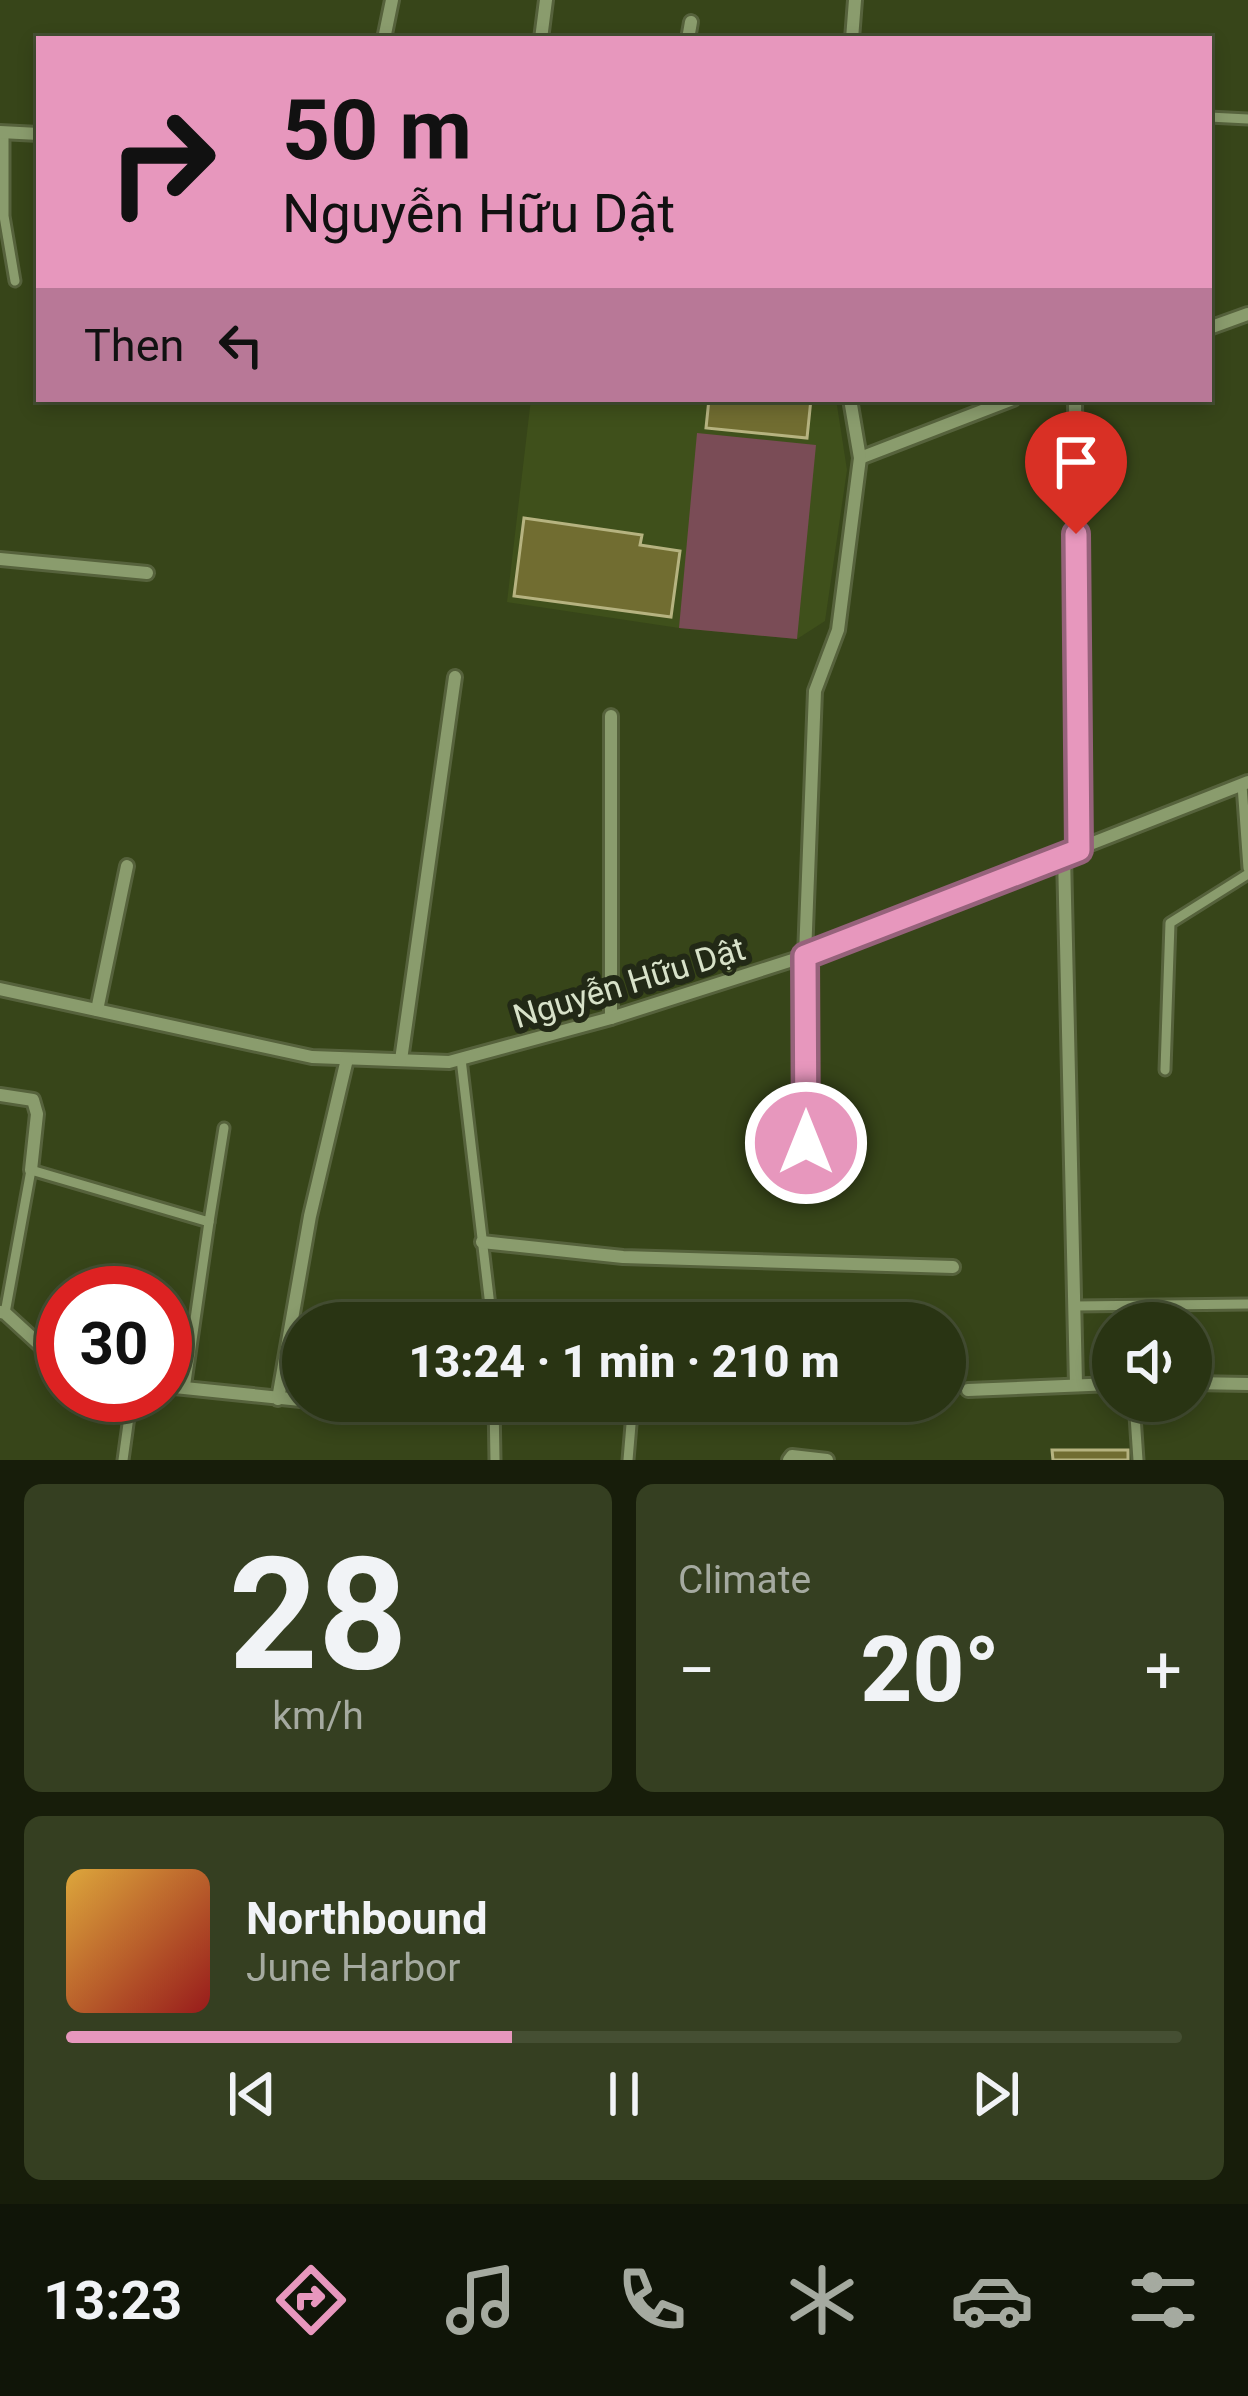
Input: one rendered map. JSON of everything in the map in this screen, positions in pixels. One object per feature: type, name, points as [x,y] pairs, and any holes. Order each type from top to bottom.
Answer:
[{"type":"street","points":[[385,36],[392,0]]},
{"type":"street","points":[[541,36],[546,0]]},
{"type":"street","points":[[852,36],[855,0]]},
{"type":"street","points":[[689,36],[691,22]]},
{"type":"street","points":[[2,132],[36,134]]},
{"type":"street","points":[[1212,327],[1248,314]]},
{"type":"street","points":[[806,1143],[805,956],[815,691],[838,630],[860,458],[851,402]]},
{"type":"street","points":[[860,458],[1005,402]]},
{"type":"street","points":[[1075,402],[1079,850]]},
{"type":"street","points":[[0,559],[147,573]]},
{"type":"street","points":[[401,1060],[455,677]]},
{"type":"street","points":[[611,716],[611,1018]]},
{"type":"street","name":"Nguyễn Hữu Dật","points":[[0,988],[312,1057],[449,1062],[611,1018],[805,956],[1245,784]]},
{"type":"street","points":[[1064,855],[1076,1384]]},
{"type":"street","points":[[97,1010],[127,866]]},
{"type":"street","points":[[278,1399],[310,1216],[346,1059]]},
{"type":"street","points":[[0,1095],[33,1100],[37,1114],[32,1170]]},
{"type":"street","points":[[482,1242],[623,1257],[953,1267]]},
{"type":"street","points":[[3,1313],[36,1342]]},
{"type":"street","points":[[1212,1383],[1248,1384]]},
{"type":"street","points":[[968,1390],[1092,1384]]},
{"type":"street","points":[[192,1390],[282,1399]]},
{"type":"street","points":[[789,1460],[792,1456],[827,1460]]},
{"type":"lane","points":[[1212,117],[1248,119]]},
{"type":"lane","points":[[2,132],[4,216],[14,281]]},
{"type":"lane","points":[[1165,1070],[1170,923],[1248,871],[1245,784]]},
{"type":"lane","points":[[461,1060],[489,1302]]},
{"type":"lane","points":[[192,1336],[224,1128]]},
{"type":"lane","points":[[3,1313],[32,1170],[209,1222]]},
{"type":"lane","points":[[1075,1306],[1248,1304]]},
{"type":"lane","points":[[123,1460],[128,1422]]},
{"type":"lane","points":[[494,1422],[495,1460]]},
{"type":"lane","points":[[628,1460],[631,1422]]},
{"type":"lane","points":[[1136,1422],[1138,1460]]},
{"type":"shaded area","points":[[531,402],[836,402],[847,470],[825,621],[797,639],[679,628],[507,602]]},
{"type":"shaded area","points":[[697,433],[816,445],[797,639],[679,628]]},
{"type":"building","points":[[709,402],[811,402],[807,438],[706,428]]},
{"type":"building","points":[[524,518],[642,535],[640,545],[680,551],[671,617],[514,596]]},
{"type":"building","points":[[1052,1450],[1128,1450],[1128,1460],[1053,1460]]},
{"type":"route","points":[[806,1143],[805,956],[1079,850],[1076,534]]}]
